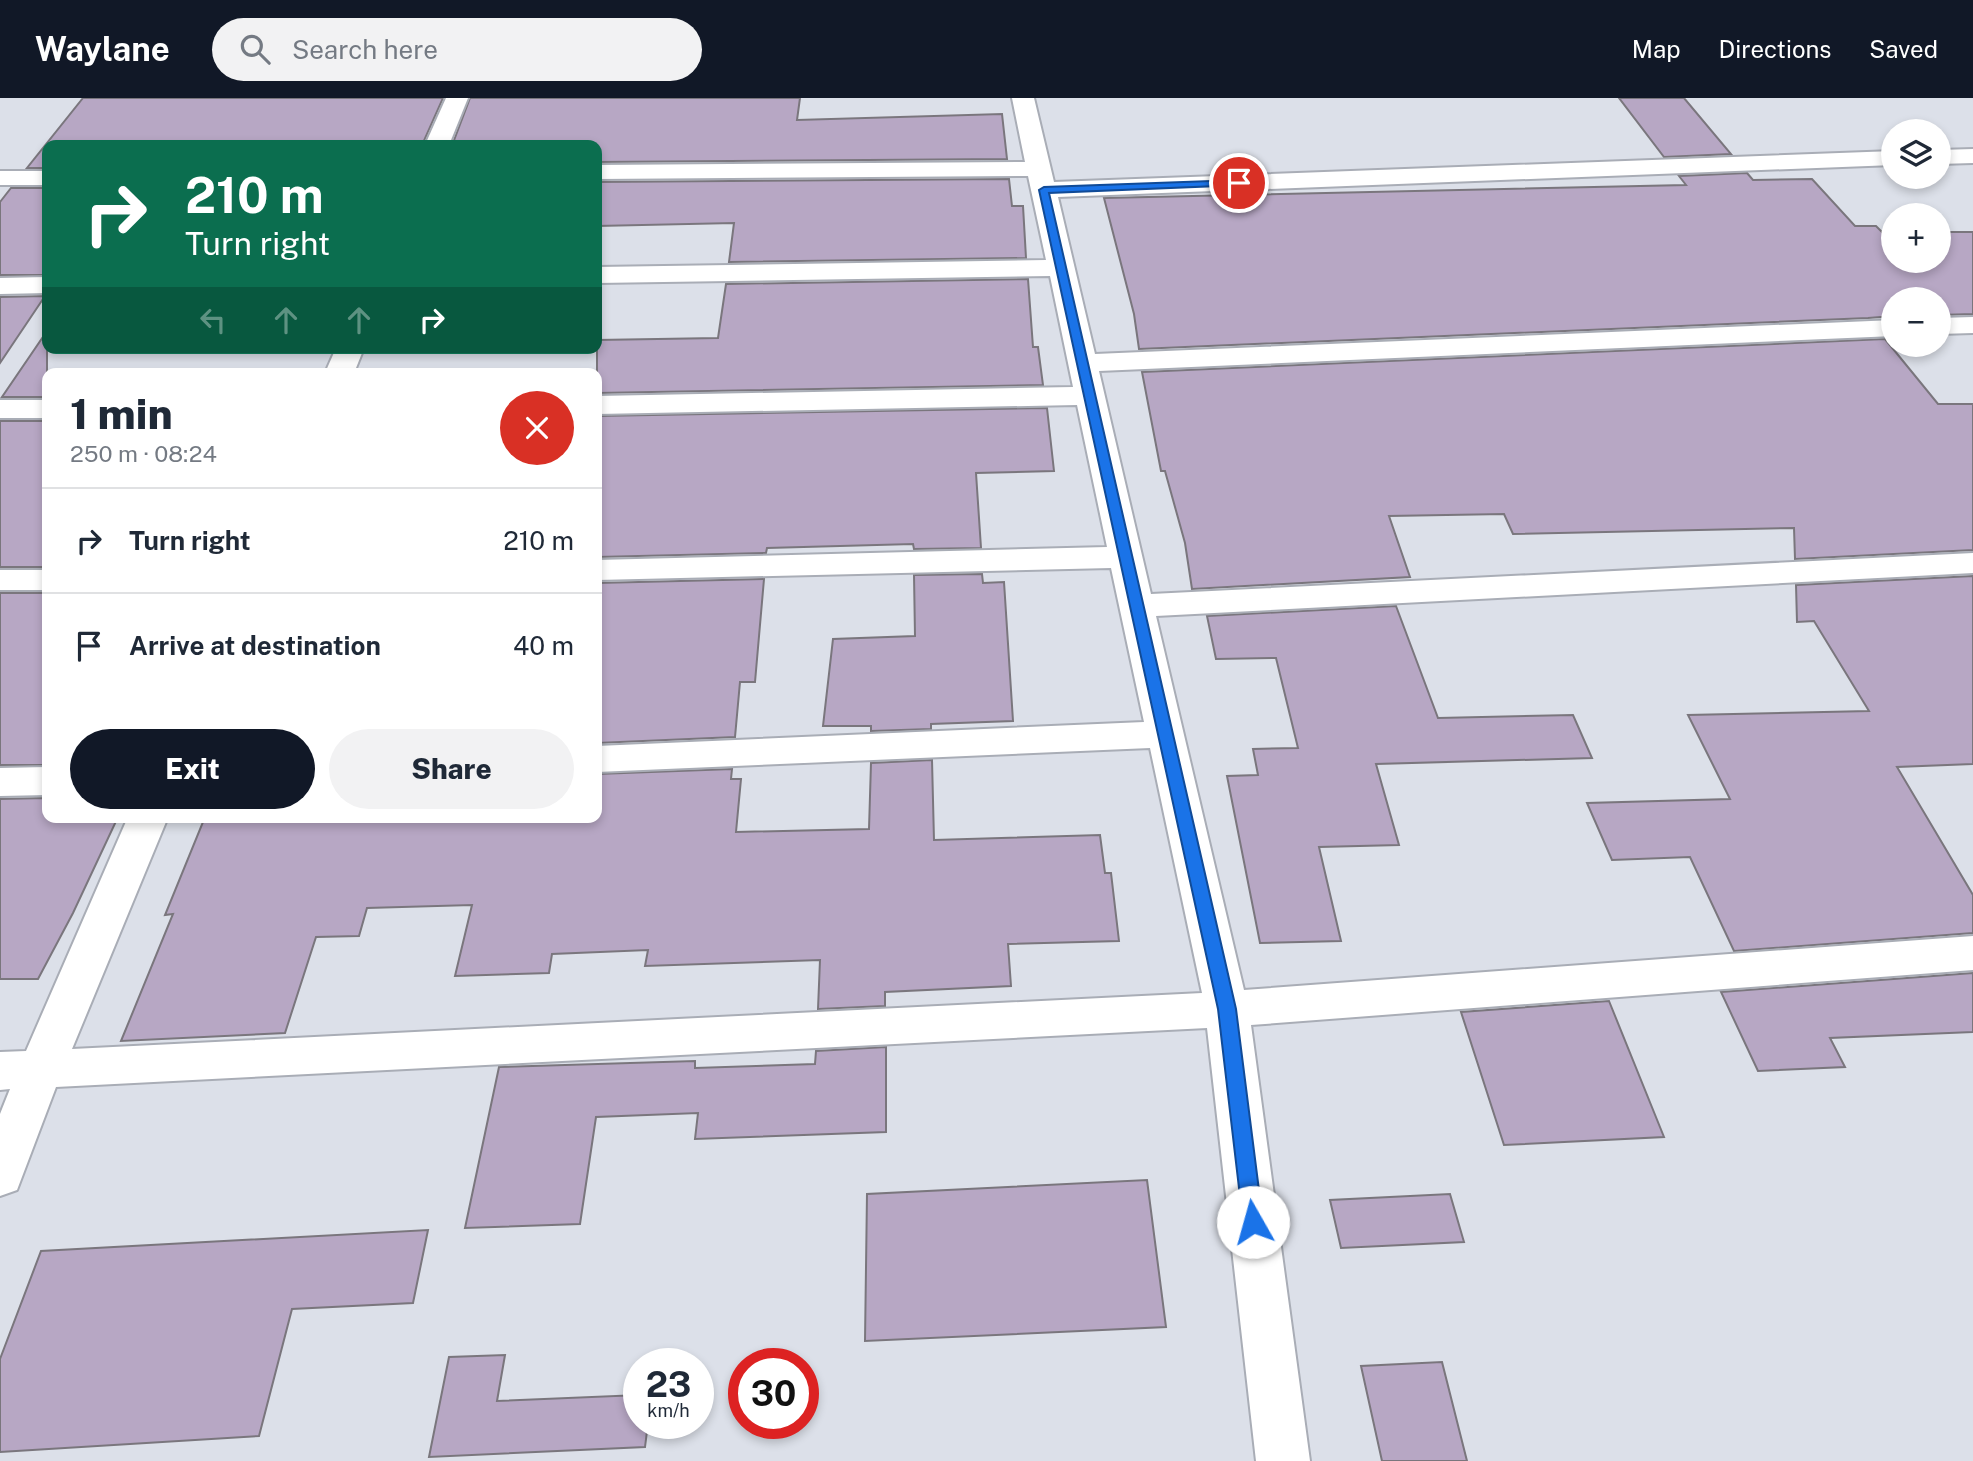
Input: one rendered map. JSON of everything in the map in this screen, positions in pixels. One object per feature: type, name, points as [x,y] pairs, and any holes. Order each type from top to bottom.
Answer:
[{"type":"street","points":[[439,140],[457,98]]},
{"type":"street","points":[[1023,98],[1227,1009],[1283,1461]]},
{"type":"street","points":[[1951,157],[1973,156]]},
{"type":"street","points":[[602,172],[1041,179],[1881,158]]},
{"type":"street","points":[[0,178],[42,178]]},
{"type":"street","points":[[602,275],[1061,268]]},
{"type":"street","points":[[0,286],[42,285]]},
{"type":"street","points":[[1951,326],[1973,325]]},
{"type":"street","points":[[1083,363],[1881,329]]},
{"type":"street","points":[[602,405],[1090,396]]},
{"type":"street","points":[[0,409],[42,409]]},
{"type":"street","points":[[602,570],[1127,557]]},
{"type":"street","points":[[1138,606],[1973,563]]},
{"type":"street","points":[[0,580],[42,580]]},
{"type":"street","points":[[602,759],[1166,734]]},
{"type":"street","points":[[0,782],[42,781]]},
{"type":"street","points":[[0,1175],[20,1071],[145,823]]},
{"type":"street","points":[[20,1071],[1227,1009],[1973,953]]},
{"type":"building","points":[[83,98],[443,98],[424,140],[49,140]]},
{"type":"building","points":[[470,98],[800,98],[797,120],[1002,114],[1007,159],[602,162],[602,140],[454,140]]},
{"type":"building","points":[[1619,98],[1684,98],[1731,154],[1664,157]]},
{"type":"building","points":[[42,149],[42,168],[27,168]]},
{"type":"building","points":[[1747,173],[1753,180],[1812,179],[1855,226],[1876,226],[1881,231],[1881,273],[1951,273],[1951,232],[1973,232],[1973,314],[1951,315],[1951,287],[1881,287],[1881,317],[1139,349],[1134,314],[1104,198],[1686,185],[1679,176]]},
{"type":"building","points":[[1009,179],[1012,206],[1023,206],[1026,258],[729,262],[734,223],[602,226],[602,182]]},
{"type":"building","points":[[11,188],[42,188],[42,275],[0,275],[0,202]]},
{"type":"building","points":[[1028,279],[1033,347],[1038,347],[1043,385],[602,393],[602,368],[597,368],[597,354],[602,354],[602,340],[718,338],[726,284]]},
{"type":"building","points":[[42,296],[42,300],[0,363],[0,297]]},
{"type":"building","points":[[42,338],[42,354],[47,354],[47,368],[42,368],[42,397],[2,397]]},
{"type":"building","points":[[1881,339],[1881,357],[1900,357],[1938,404],[1973,404],[1973,550],[1795,559],[1794,528],[1513,534],[1504,514],[1389,516],[1410,577],[1192,589],[1185,543],[1165,471],[1161,471],[1142,372]]},
{"type":"building","points":[[1047,408],[1054,471],[976,473],[981,548],[914,549],[913,544],[767,548],[766,553],[602,557],[602,416]]},
{"type":"building","points":[[0,421],[42,421],[42,567],[0,567]]},
{"type":"building","points":[[982,574],[983,583],[1004,582],[1013,721],[931,724],[931,729],[871,731],[871,726],[823,726],[833,639],[915,636],[914,575]]},
{"type":"building","points":[[1973,576],[1973,764],[1897,767],[1973,895],[1973,933],[1734,951],[1690,857],[1612,860],[1587,803],[1730,799],[1688,715],[1869,711],[1814,621],[1797,622],[1796,585]]},
{"type":"building","points":[[764,579],[755,682],[740,682],[735,737],[602,743],[602,583]]},
{"type":"building","points":[[0,593],[42,593],[42,765],[0,765]]},
{"type":"building","points":[[1396,606],[1438,718],[1573,715],[1592,758],[1376,764],[1399,845],[1319,847],[1341,941],[1260,943],[1227,776],[1258,775],[1253,749],[1298,748],[1276,658],[1216,659],[1207,616]]},
{"type":"building","points":[[932,760],[934,840],[1100,835],[1105,873],[1111,873],[1119,941],[1008,944],[1011,986],[885,992],[885,1006],[818,1009],[820,960],[645,966],[648,950],[552,954],[549,973],[455,976],[472,905],[367,908],[359,936],[316,937],[285,1033],[121,1041],[173,914],[165,915],[203,823],[602,823],[602,774],[732,769],[731,779],[741,779],[736,832],[869,829],[871,763]]},
{"type":"building","points":[[42,798],[42,823],[115,823],[73,913],[38,979],[0,979],[0,799]]},
{"type":"building","points":[[1973,973],[1973,1032],[1830,1038],[1845,1067],[1758,1071],[1721,992]]},
{"type":"building","points":[[1609,1001],[1664,1137],[1504,1145],[1461,1012]]},
{"type":"building","points":[[886,1047],[886,1132],[695,1139],[698,1113],[596,1117],[580,1224],[465,1228],[499,1067],[695,1061],[695,1068],[815,1064],[816,1051]]},
{"type":"building","points":[[1147,1180],[1166,1327],[865,1341],[867,1194]]},
{"type":"building","points":[[1450,1194],[1464,1242],[1341,1248],[1330,1200]]},
{"type":"building","points":[[428,1230],[413,1303],[292,1309],[259,1436],[0,1452],[0,1359],[41,1251]]},
{"type":"building","points":[[505,1355],[497,1401],[623,1396],[623,1439],[646,1439],[645,1447],[429,1457],[449,1357]]},
{"type":"building","points":[[1442,1362],[1467,1461],[1382,1461],[1361,1366]]},
{"type":"route","points":[[1239,183],[1044,190],[1227,1009],[1253,1222]]}]
